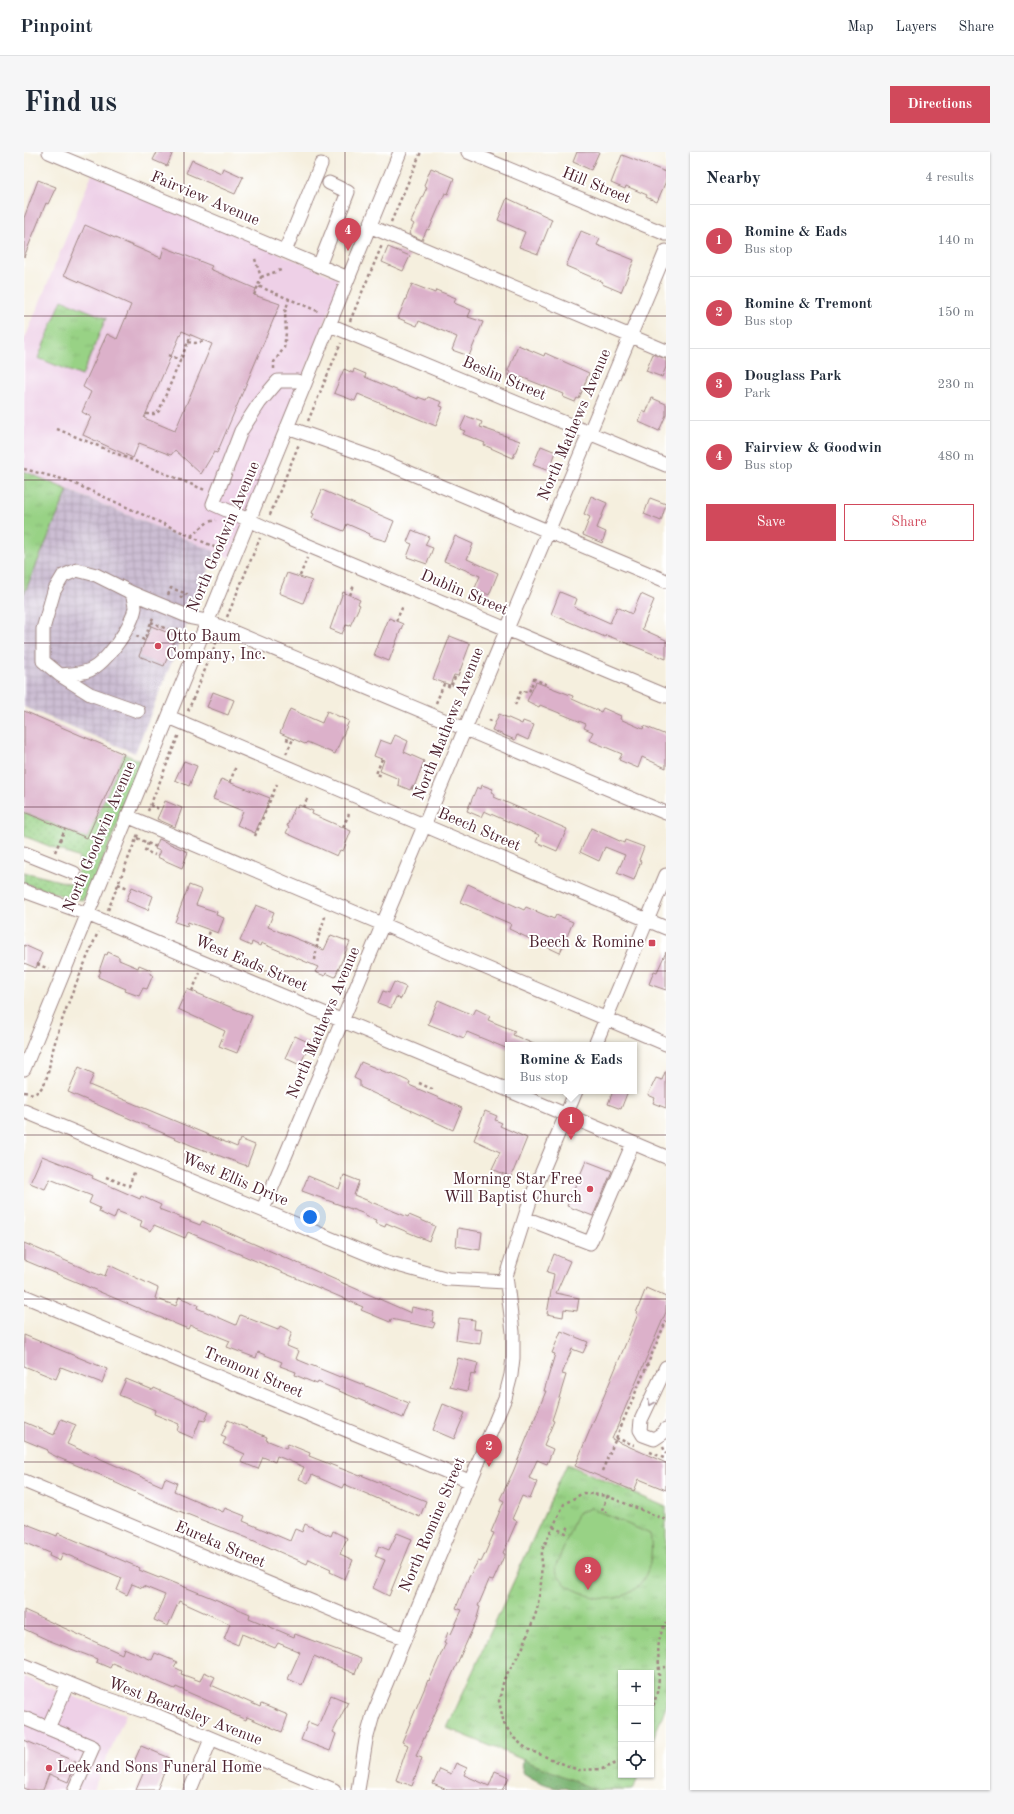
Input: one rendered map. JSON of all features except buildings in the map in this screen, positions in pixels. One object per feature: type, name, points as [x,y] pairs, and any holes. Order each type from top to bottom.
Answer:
[{"type":"street","name":"Fairview Avenue","points":[[49,152],[348,278]]},
{"type":"street","name":"North Goodwin Avenue","points":[[24,1069],[207,621],[250,521],[400,152]]},
{"type":"street","name":"Hill Street","points":[[468,152],[666,234]]},
{"type":"street","points":[[285,251],[321,164]]},
{"type":"street","points":[[319,266],[348,192],[329,183]]},
{"type":"street","points":[[369,226],[666,351]]},
{"type":"street","name":"North Mathews Avenue","points":[[262,1209],[343,1021],[506,629],[666,252]]},
{"type":"street","name":"Beslin Street","points":[[330,325],[666,465]]},
{"type":"street","name":"Dublin Street","points":[[305,384],[297,381],[278,381],[260,402],[241,431],[213,504],[312,548],[666,696]]},
{"type":"street","points":[[287,427],[377,459],[666,581]]},
{"type":"street","points":[[138,711],[90,694],[60,675],[43,661],[43,629],[54,591],[63,576],[77,570],[96,575],[132,593],[184,615],[207,621],[666,813]]},
{"type":"street","points":[[60,675],[79,674],[91,669],[103,660],[131,622],[135,607],[132,593]]},
{"type":"street","name":"Beech Street","points":[[169,717],[666,928]]},
{"type":"street","points":[[127,816],[383,926],[666,1044]]},
{"type":"street","points":[[24,853],[74,873]]},
{"type":"street","points":[[596,1042],[666,875]]},
{"type":"street","name":"West Eads Street","points":[[24,891],[87,914],[505,1088]]},
{"type":"street","name":"West Eads Street","points":[[518,1094],[666,1157]]},
{"type":"street","name":"North Romine Street","points":[[358,1790],[364,1747],[373,1715],[504,1398],[511,1375],[513,1332],[506,1282],[511,1258],[525,1218],[575,1094]]},
{"type":"street","name":"West Ellis Drive","points":[[24,1111],[387,1262],[417,1272],[448,1279],[506,1282]]},
{"type":"street","points":[[525,1218],[590,1243],[633,1143]]},
{"type":"street","name":"Tremont Street","points":[[24,1296],[469,1481]]},
{"type":"street","points":[[666,1367],[641,1420],[640,1430],[644,1435],[654,1439],[666,1429]]},
{"type":"street","name":"Eureka Street","points":[[24,1481],[360,1622],[404,1638]]},
{"type":"street","name":"West Beardsley Avenue","points":[[24,1665],[158,1716],[334,1790]]},
{"type":"street","points":[[48,1728],[68,1683]]},
{"type":"street","points":[[24,1718],[93,1747],[75,1788]]},
{"type":"street","points":[[190,1790],[211,1739]]},
{"type":"path","points":[[254,295],[261,277],[255,259]]},
{"type":"path","points":[[261,277],[281,270]]},
{"type":"path","points":[[258,286],[320,312]]},
{"type":"path","points":[[275,371],[273,368],[274,362],[284,348],[286,333],[285,312],[289,299]]},
{"type":"path","points":[[146,414],[155,414],[159,411],[191,335]]},
{"type":"path","points":[[188,342],[195,343],[205,341]]},
{"type":"path","points":[[168,355],[180,360]]},
{"type":"path","points":[[58,429],[207,490]]},
{"type":"path","points":[[24,468],[69,481],[221,550]]},
{"type":"path","points":[[191,536],[208,522],[216,520],[221,522]]},
{"type":"path","points":[[300,576],[312,548]]},
{"type":"path","points":[[350,595],[354,585]]},
{"type":"path","points":[[124,632],[144,640],[158,604]]},
{"type":"path","points":[[396,621],[403,606]]},
{"type":"path","points":[[151,622],[176,633],[184,615]]},
{"type":"path","points":[[436,702],[444,684],[451,687],[455,677]]},
{"type":"path","points":[[515,705],[521,691],[529,692],[534,679],[548,685]]},
{"type":"path","points":[[489,720],[494,722]]},
{"type":"path","points":[[147,812],[178,736]]},
{"type":"path","points":[[286,739],[292,741]]},
{"type":"path","points":[[382,759],[376,774],[383,776]]},
{"type":"path","points":[[230,782],[236,766]]},
{"type":"path","points":[[421,768],[433,772]]},
{"type":"path","points":[[256,836],[277,784]]},
{"type":"path","points":[[411,788],[425,793]]},
{"type":"path","points":[[303,807],[308,796]]},
{"type":"path","points":[[150,805],[161,810]]},
{"type":"path","points":[[343,827],[349,814]]},
{"type":"path","points":[[50,863],[65,829]]},
{"type":"path","points":[[107,913],[140,830]]},
{"type":"path","points":[[137,838],[156,847]]},
{"type":"path","points":[[148,843],[145,851],[155,854]]},
{"type":"path","points":[[118,884],[128,888]]},
{"type":"path","points":[[315,960],[318,938],[330,902]]},
{"type":"path","points":[[24,1092],[34,1094],[42,1087],[48,1075],[54,1043],[64,1012],[99,930]]},
{"type":"path","points":[[205,946],[210,931]]},
{"type":"path","points":[[192,991],[204,963]]},
{"type":"path","points":[[37,964],[50,969]]},
{"type":"path","points":[[419,1083],[432,1089],[431,1092]]},
{"type":"path","points":[[106,1177],[128,1186],[140,1158]]},
{"type":"path","points":[[602,1471],[666,1321]]},
{"type":"path","points":[[618,1762],[602,1769],[578,1770],[527,1748],[514,1738],[504,1724],[499,1701],[504,1679],[523,1647],[537,1610],[541,1583],[542,1550],[564,1504],[583,1493],[607,1496],[666,1520]]},
{"type":"path","points":[[607,1496],[602,1510],[610,1514]]},
{"type":"path","points":[[553,1527],[566,1533],[569,1525]]},
{"type":"path","points":[[653,1706],[659,1673],[657,1650],[660,1633],[666,1622]]},
{"type":"path","points":[[658,1668],[666,1667]]},
{"type":"shaded area","points":[[92,174],[342,280],[230,558],[24,471],[24,341]]},
{"type":"shaded area","points":[[68,490],[216,552],[135,753],[24,707],[24,594]]},
{"type":"shaded area","points":[[24,1677],[80,1699],[126,1714],[93,1790],[24,1790]]},
{"type":"green space","points":[[62,300],[106,318],[82,376],[38,358]]},
{"type":"green space","points":[[24,471],[68,490],[24,594]]},
{"type":"green space","points":[[124,754],[143,762],[91,889],[83,900],[66,897],[24,883],[24,872],[72,884],[79,869],[79,858],[24,836],[24,812],[87,838]]},
{"type":"green space","points":[[567,1464],[666,1507],[666,1706],[654,1737],[654,1670],[618,1670],[618,1778],[638,1778],[633,1790],[596,1790],[447,1728]]},
{"type":"green space","points":[[591,1508],[650,1534],[651,1551],[649,1566],[643,1579],[635,1589],[623,1596],[610,1599],[595,1597],[578,1591],[561,1580],[555,1568],[577,1514]]},
{"type":"green space","points":[[523,1758],[629,1790],[573,1790],[566,1787],[561,1788],[550,1786],[522,1772]]},
{"type":"place","name":"Fairview & Goodwin","points":[[348,251]]},
{"type":"place","name":"Otto Baum Company, Inc.","points":[[158,646]]},
{"type":"place","name":"Beech & Romine","points":[[652,943]]},
{"type":"place","name":"Romine & Eads","points":[[571,1140]]},
{"type":"place","name":"Morning Star Free Will Baptist Church","points":[[590,1189]]},
{"type":"place","name":"Romine & Tremont","points":[[489,1467]]},
{"type":"place","name":"Douglass Park","points":[[588,1590]]},
{"type":"place","name":"Leek and Sons Funeral Home","points":[[49,1768]]}]
